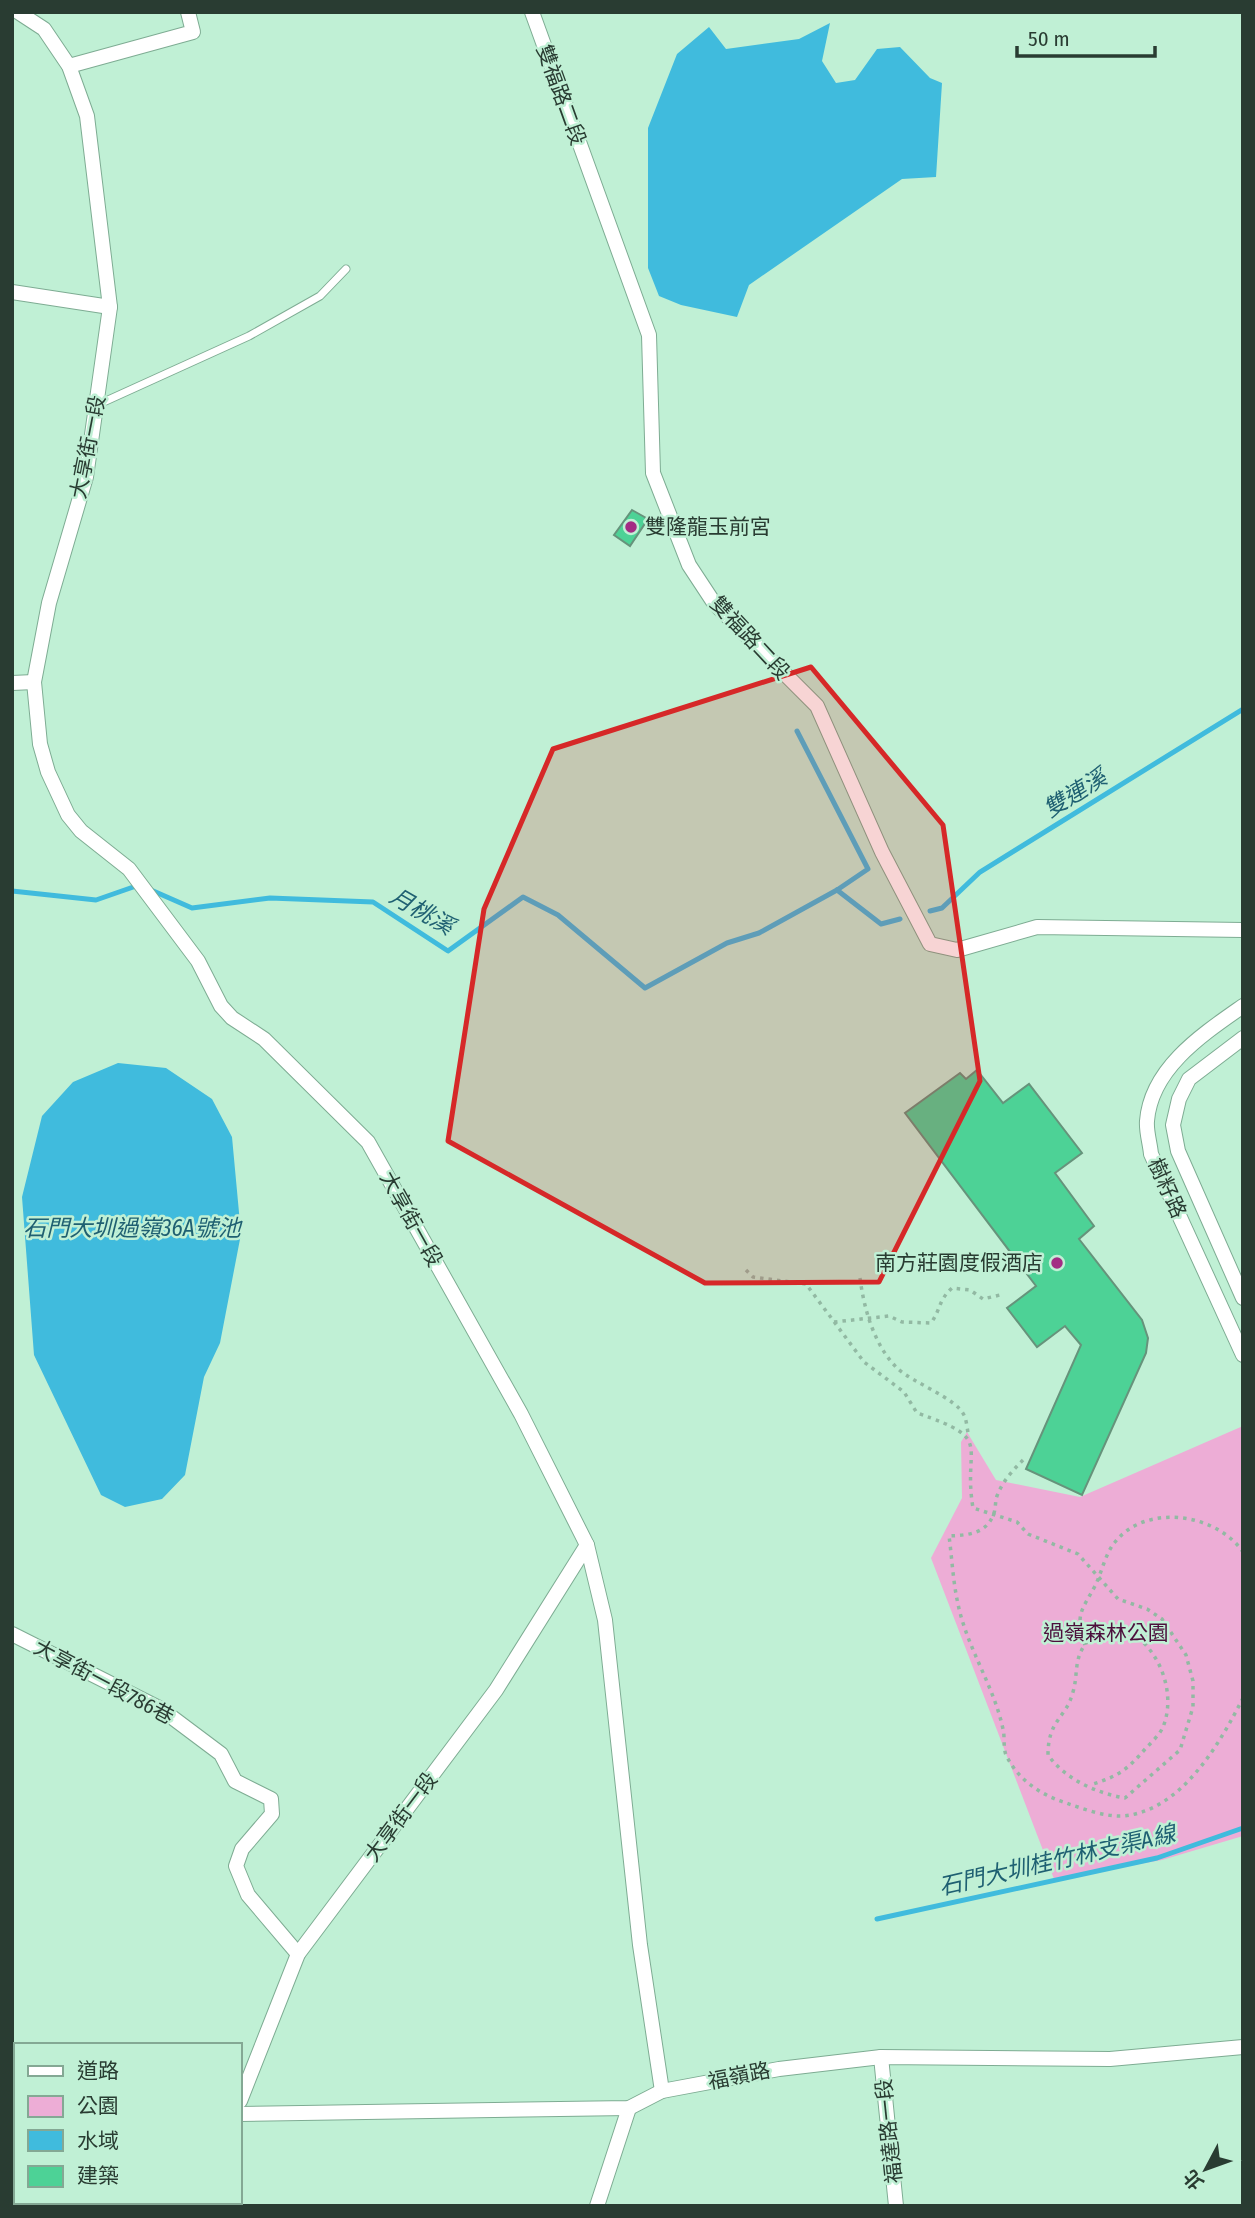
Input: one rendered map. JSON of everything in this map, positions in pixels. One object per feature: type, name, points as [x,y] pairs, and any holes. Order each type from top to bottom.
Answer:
[{"type":"street","name":"大享街一段","points":[[18,12],[44,29],[69,66],[87,117],[110,307],[86,477],[49,603],[34,682],[40,744],[58,800],[81,831],[129,869],[198,961],[221,1006],[232,1018],[264,1039],[368,1142],[521,1414],[587,1545],[605,1620],[640,1945],[662,2091]]},
{"type":"street","points":[[69,66],[193,32],[188,12]]},
{"type":"street","name":"雙福路二段","points":[[532,12],[649,335],[653,473],[689,565],[714,603],[817,706],[882,852],[930,944],[957,950],[1037,927],[1243,930]]},
{"type":"street","points":[[12,292],[110,307]]},
{"type":"street","points":[[12,683],[34,682]]},
{"type":"street","name":"樹籽路","points":[[1243,1006],[1221,1021],[1164,1072],[1154,1090],[1147,1122],[1151,1154],[1243,1355]]},
{"type":"street","name":"樹籽路","points":[[1243,1038],[1189,1079],[1179,1099],[1172,1125],[1178,1152],[1243,1298]]},
{"type":"street","name":"大享街一段","points":[[242,2096],[298,1954],[496,1690],[587,1545]]},
{"type":"street","name":"大享街一段786巷","points":[[12,1633],[161,1709],[221,1754],[235,1781],[271,1799],[272,1814],[242,1849],[236,1866],[248,1895],[298,1954]]},
{"type":"street","name":"福嶺路","points":[[242,2113],[629,2108],[662,2091],[779,2069],[881,2057],[1110,2059],[1243,2047]]},
{"type":"street","name":"福達路一段","points":[[881,2057],[896,2206]]},
{"type":"street","points":[[597,2206],[629,2108]]},
{"type":"lane","points":[[97,405],[249,336],[320,296],[346,269]]},
{"type":"path","points":[[746,1270],[753,1277],[806,1284],[864,1362],[904,1392],[916,1413],[956,1427],[969,1439]]},
{"type":"path","points":[[860,1278],[874,1332],[896,1367],[924,1388],[957,1406],[964,1415],[973,1449],[968,1475],[974,1497],[973,1508],[1017,1522],[1028,1534],[1079,1554],[1118,1599],[1147,1609],[1172,1631],[1186,1655],[1193,1681],[1194,1707],[1180,1750],[1125,1798],[1109,1795],[1070,1779],[1048,1755],[1048,1734],[1073,1692],[1075,1664],[1084,1645],[1097,1632],[1115,1629],[1140,1638],[1159,1659],[1166,1678],[1167,1704],[1163,1727],[1126,1772],[1090,1785]]},
{"type":"path","points":[[833,1322],[889,1316],[902,1321],[931,1324],[937,1314],[939,1300],[952,1288],[970,1290],[983,1299],[1004,1294]]},
{"type":"path","points":[[1023,1460],[1010,1474],[997,1496],[994,1514],[987,1526],[976,1534],[949,1536],[958,1604],[1003,1729],[1005,1753],[1020,1777],[1045,1795],[1092,1812],[1121,1816],[1144,1812],[1174,1795],[1199,1767],[1228,1727],[1243,1698]]},
{"type":"path","points":[[1084,1645],[1079,1628],[1079,1611],[1113,1543],[1126,1531],[1163,1516],[1202,1524],[1225,1536],[1243,1552]]},
{"type":"highlighted area","points":[[811,667],[943,825],[980,1081],[879,1282],[705,1283],[448,1141],[484,909],[553,749]]},
{"type":"green space","name":"過嶺森林公園","points":[[1243,1426],[1243,1836],[1162,1860],[1054,1879],[931,1558],[962,1498],[961,1442],[967,1432],[996,1480],[1080,1497]]},
{"type":"water","points":[[830,23],[822,61],[836,83],[855,80],[877,49],[900,47],[930,78],[942,83],[936,177],[902,179],[749,285],[737,317],[681,305],[659,296],[648,268],[648,128],[677,54],[709,27],[726,49],[799,39]]},
{"type":"water","name":"石門大圳過嶺36A號池","points":[[118,1063],[166,1068],[212,1099],[232,1137],[241,1234],[220,1343],[204,1377],[185,1475],[162,1499],[125,1507],[101,1495],[34,1355],[22,1197],[42,1116],[73,1082]]},
{"type":"building","name":"雙隆龍玉前宮","points":[[632,510],[648,519],[630,546],[614,535]]},
{"type":"building","name":"南方莊園度假酒店","points":[[977,1070],[1003,1103],[1029,1084],[1082,1153],[1055,1173],[1094,1226],[1079,1239],[1142,1320],[1148,1338],[1146,1353],[1082,1495],[1026,1469],[1081,1345],[1065,1326],[1037,1347],[1007,1308],[1036,1286],[905,1113],[960,1073],[966,1079]]},
{"type":"waterway","name":"雙連溪","points":[[930,911],[942,908],[980,872],[1243,709]]},
{"type":"waterway","name":"月桃溪","points":[[151,890],[192,908],[270,898],[373,902],[448,951],[523,897],[558,915],[645,988],[727,943],[759,933],[837,890],[868,869],[797,731]]},
{"type":"waterway","name":"月桃溪","points":[[12,891],[96,900],[139,885]]},
{"type":"waterway","name":"雙連溪","points":[[837,890],[881,924],[900,919]]},
{"type":"waterway","name":"石門大圳桂竹林支渠A線","points":[[877,1919],[1157,1858],[1243,1828]]},
{"type":"place","name":"雙隆龍玉前宮","points":[[631,527]]},
{"type":"place","name":"南方莊園度假酒店","points":[[1057,1263]]}]
